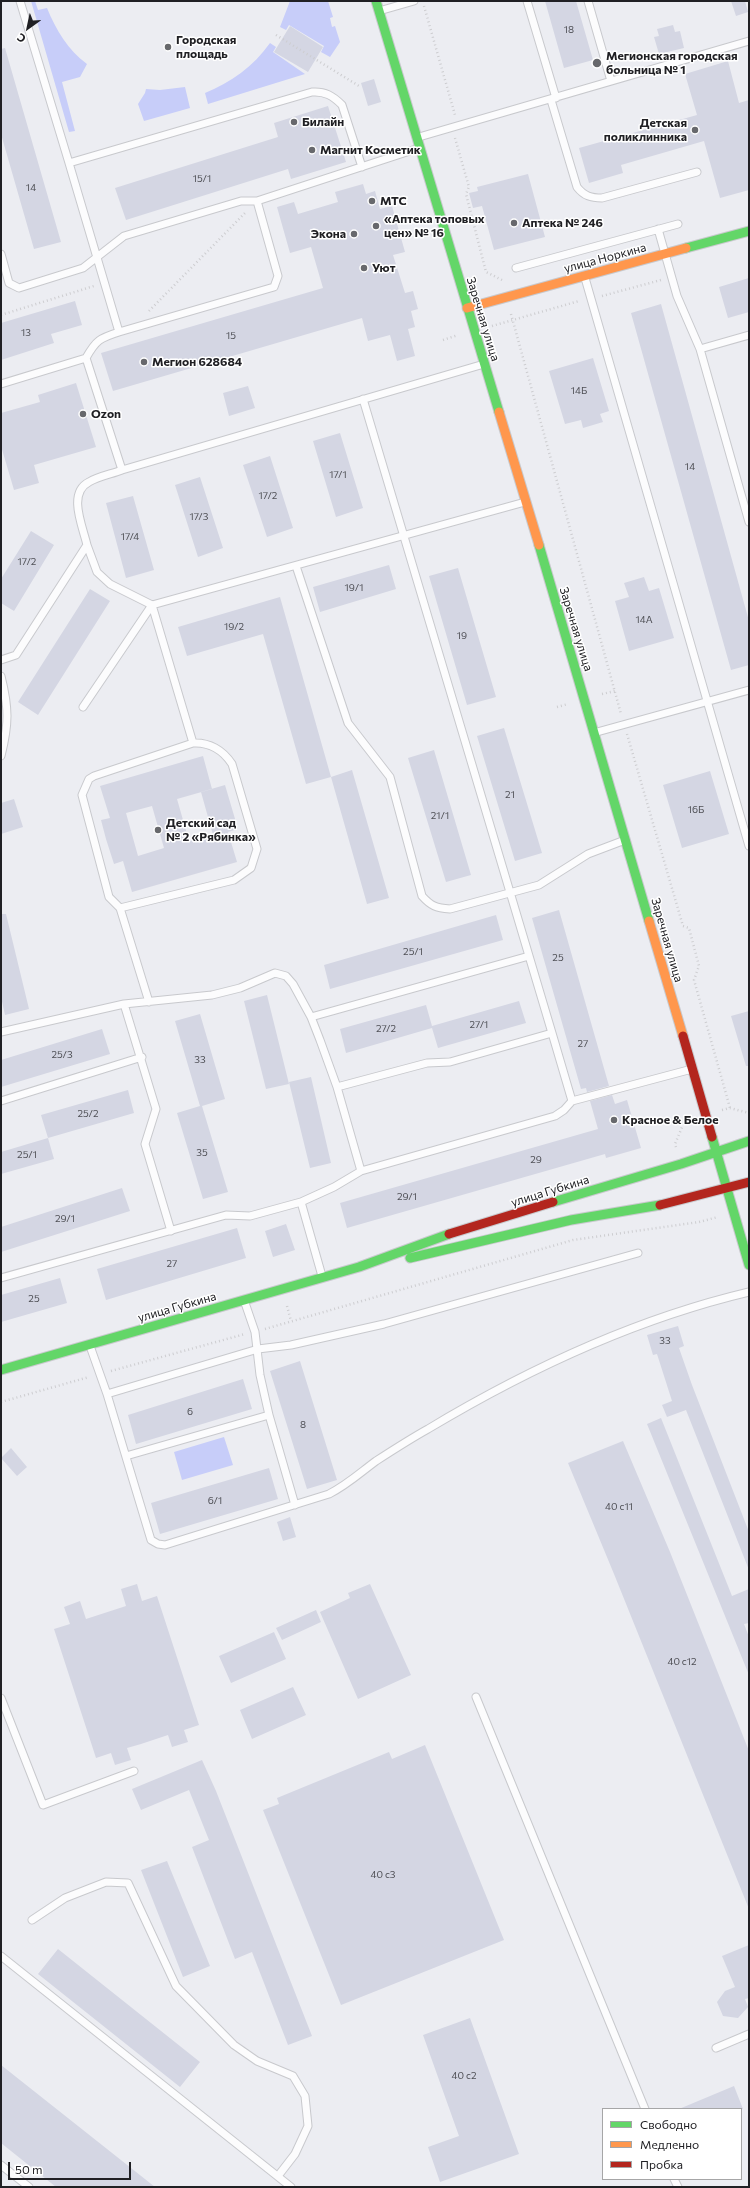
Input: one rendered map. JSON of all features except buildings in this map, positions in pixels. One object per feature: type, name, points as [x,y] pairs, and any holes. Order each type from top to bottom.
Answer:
[{"type":"main road","name":"Заречная улица","points":[[376,1],[626,840],[749,1265]]},
{"type":"main road","name":"улица Норкина","points":[[467,308],[666,255],[749,231]]},
{"type":"main road","name":"улица Губкина","points":[[1,1370],[359,1267],[438,1237],[749,1141]]},
{"type":"main road","name":"улица Губкина","points":[[359,1267],[440,1252],[571,1220],[675,1203],[749,1182]]},
{"type":"lane","points":[[20,1],[119,332]]},
{"type":"lane","points":[[379,11],[414,1]]},
{"type":"lane","points":[[527,1],[577,187],[586,196],[602,198],[697,172]]},
{"type":"lane","points":[[588,1],[611,81]]},
{"type":"lane","points":[[416,137],[553,99],[749,41]]},
{"type":"lane","points":[[69,163],[312,92],[322,91],[335,97],[342,105],[362,167]]},
{"type":"lane","points":[[1,254],[9,283],[19,288],[83,268],[114,242],[124,236],[241,201],[257,201],[420,148]]},
{"type":"lane","points":[[1,384],[86,358],[95,343],[101,338],[274,287],[278,276],[257,201]]},
{"type":"lane","points":[[516,268],[678,224]]},
{"type":"lane","points":[[658,229],[677,296],[700,349],[749,522]]},
{"type":"lane","points":[[584,276],[749,846]]},
{"type":"lane","points":[[700,349],[749,335]]},
{"type":"lane","points":[[86,358],[122,470]]},
{"type":"lane","points":[[193,743],[152,605],[110,584],[97,572],[87,545],[79,515],[77,499],[80,489],[89,482],[122,470],[484,364]]},
{"type":"lane","points":[[364,399],[572,1102]]},
{"type":"lane","points":[[83,707],[152,605],[525,502]]},
{"type":"lane","points":[[1,660],[16,655],[87,545]]},
{"type":"lane","points":[[296,566],[348,724],[390,777],[422,896],[430,905],[438,908],[450,909],[539,885],[588,854],[626,840]]},
{"type":"lane","points":[[1,676],[7,700],[8,722],[1,756]]},
{"type":"lane","points":[[594,733],[749,690]]},
{"type":"lane","points":[[120,908],[234,880],[251,868],[258,849],[232,764],[228,758],[208,744],[193,743],[94,776],[89,779],[84,786],[82,795],[109,898],[120,908],[149,1002]]},
{"type":"lane","points":[[311,1017],[529,956]]},
{"type":"lane","points":[[1,1032],[124,1004],[212,995],[240,988],[275,973],[286,976],[293,984],[311,1017],[337,1087],[361,1171]]},
{"type":"lane","points":[[124,1004],[142,1057],[156,1109],[145,1144],[171,1231]]},
{"type":"lane","points":[[337,1087],[427,1063],[450,1062],[552,1033]]},
{"type":"lane","points":[[1,1101],[142,1057]]},
{"type":"lane","points":[[1,1278],[226,1215],[250,1216],[301,1202],[334,1187],[361,1171],[555,1116],[572,1102],[693,1068]]},
{"type":"lane","points":[[301,1202],[323,1278]]},
{"type":"lane","points":[[107,1394],[258,1349],[291,1345],[384,1324],[638,1253]]},
{"type":"lane","points":[[90,1345],[107,1394],[152,1540],[158,1544],[165,1545],[199,1536],[342,1488],[376,1461],[426,1430],[546,1364],[602,1339],[657,1319],[714,1300],[749,1292]]},
{"type":"lane","points":[[244,1300],[255,1332],[260,1375],[269,1415],[295,1505]]},
{"type":"lane","points":[[126,1456],[269,1415]]},
{"type":"lane","points":[[476,1697],[646,2108]]},
{"type":"lane","points":[[1,1698],[43,1805],[134,1771]]},
{"type":"lane","points":[[32,1920],[65,1898],[106,1882],[128,1883],[176,1986],[234,2045],[257,2061],[293,2076],[305,2096],[308,2126],[295,2154],[278,2176]]},
{"type":"lane","points":[[1,1956],[291,2187]]},
{"type":"lane","points":[[716,2048],[749,2034]]},
{"type":"lane","points":[[1,2165],[29,2187]]},
{"type":"path","points":[[422,1],[456,119],[455,141],[469,187],[466,194],[486,272],[502,280],[625,725],[683,926],[689,928],[699,966],[694,980],[730,1108],[749,1112]]},
{"type":"path","points":[[276,35],[359,86]]},
{"type":"path","points":[[148,312],[257,201]]},
{"type":"path","points":[[1,315],[104,283]]},
{"type":"path","points":[[1,1402],[255,1332],[573,1240],[699,1222],[734,1212]]},
{"type":"shaded area","points":[[31,1],[35,1],[38,10],[47,8],[54,24],[68,46],[87,64],[80,77],[62,82],[75,131],[69,132]]},
{"type":"shaded area","points":[[290,1],[328,1],[333,17],[330,18],[332,27],[335,26],[340,42],[330,57],[321,52],[324,46],[289,25],[286,30],[280,27]]},
{"type":"shaded area","points":[[270,43],[276,47],[273,52],[305,74],[208,104],[205,93],[233,79],[241,73],[263,52]]},
{"type":"shaded area","points":[[185,87],[190,108],[144,121],[138,104],[146,89],[160,90]]},
{"type":"shaded area","points":[[224,1437],[233,1465],[182,1480],[174,1452]]},
{"type":"traffic: fast","points":[[376,1],[499,412]]},
{"type":"traffic: fast","points":[[686,248],[749,231]]},
{"type":"traffic: fast","points":[[539,545],[649,921]]},
{"type":"traffic: fast","points":[[712,1137],[749,1265]]},
{"type":"traffic: fast","points":[[553,1202],[681,1164],[749,1141]]},
{"type":"traffic: fast","points":[[410,1258],[571,1220],[660,1205]]},
{"type":"traffic: fast","points":[[1,1370],[359,1267],[449,1234]]},
{"type":"traffic: slow","points":[[467,308],[686,248]]},
{"type":"traffic: slow","points":[[499,412],[539,545]]},
{"type":"traffic: slow","points":[[649,921],[683,1036]]},
{"type":"traffic: jam","points":[[683,1036],[712,1137]]},
{"type":"traffic: jam","points":[[660,1205],[749,1182]]},
{"type":"traffic: jam","points":[[449,1234],[553,1202]]},
{"type":"place","name":"Городская площадь","points":[[168,47]]},
{"type":"place","name":"Мегионская городская больница № 1","points":[[597,63]]},
{"type":"place","name":"Билайн","points":[[294,122]]},
{"type":"place","name":"Детская поликлинника","points":[[695,130]]},
{"type":"place","name":"Магнит Косметик","points":[[312,150]]},
{"type":"place","name":"МТС","points":[[372,201]]},
{"type":"place","name":"Аптека № 246","points":[[514,223]]},
{"type":"place","name":"«Аптека топовых цен» № 16","points":[[376,226]]},
{"type":"place","name":"Экона","points":[[354,234]]},
{"type":"place","name":"Уют","points":[[364,268]]},
{"type":"place","name":"Мегион 628684","points":[[144,362]]},
{"type":"place","name":"Ozon","points":[[83,414]]},
{"type":"place","name":"Детский сад № 2 «Рябинка»","points":[[158,830]]},
{"type":"place","name":"Красное & Белое","points":[[614,1120]]}]
